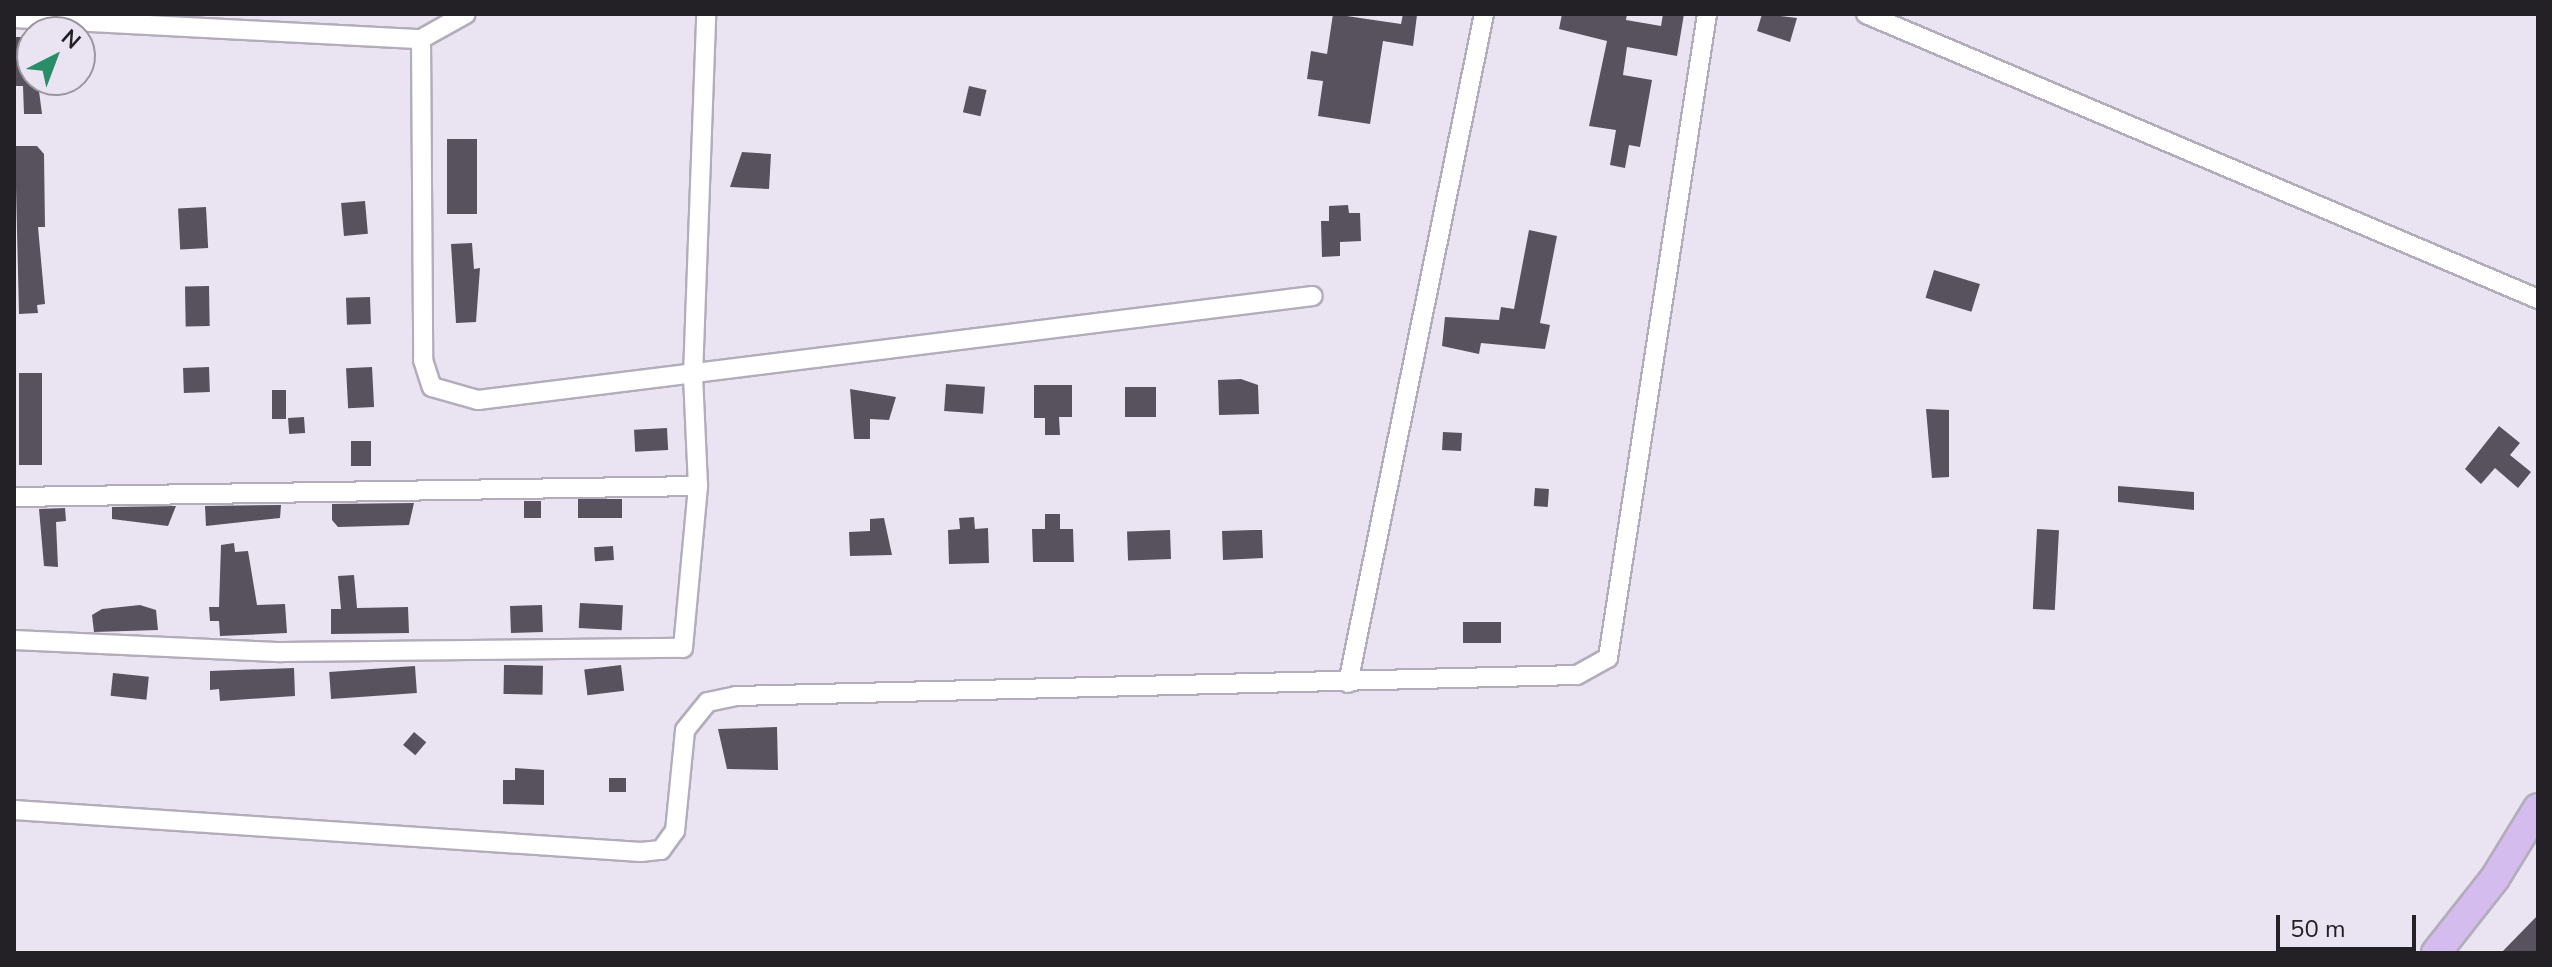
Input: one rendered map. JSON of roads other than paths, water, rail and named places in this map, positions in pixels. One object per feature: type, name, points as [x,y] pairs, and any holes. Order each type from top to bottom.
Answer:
[{"type":"highway","points":[[2436,953],[2495,878],[2538,808]]},
{"type":"street","points":[[14,18],[421,39],[466,14]]},
{"type":"street","points":[[14,640],[282,652],[683,648],[698,486],[693,376],[706,14]]},
{"type":"street","points":[[1348,683],[1484,14]]},
{"type":"street","points":[[14,810],[651,851],[675,831],[685,730],[708,702],[1542,680],[1577,675],[1608,658],[1707,14]]},
{"type":"street","points":[[1866,14],[2538,299]]},
{"type":"street","points":[[421,39],[423,360],[432,387],[478,400],[693,376],[1313,296]]},
{"type":"street","points":[[14,497],[698,486]]}]
